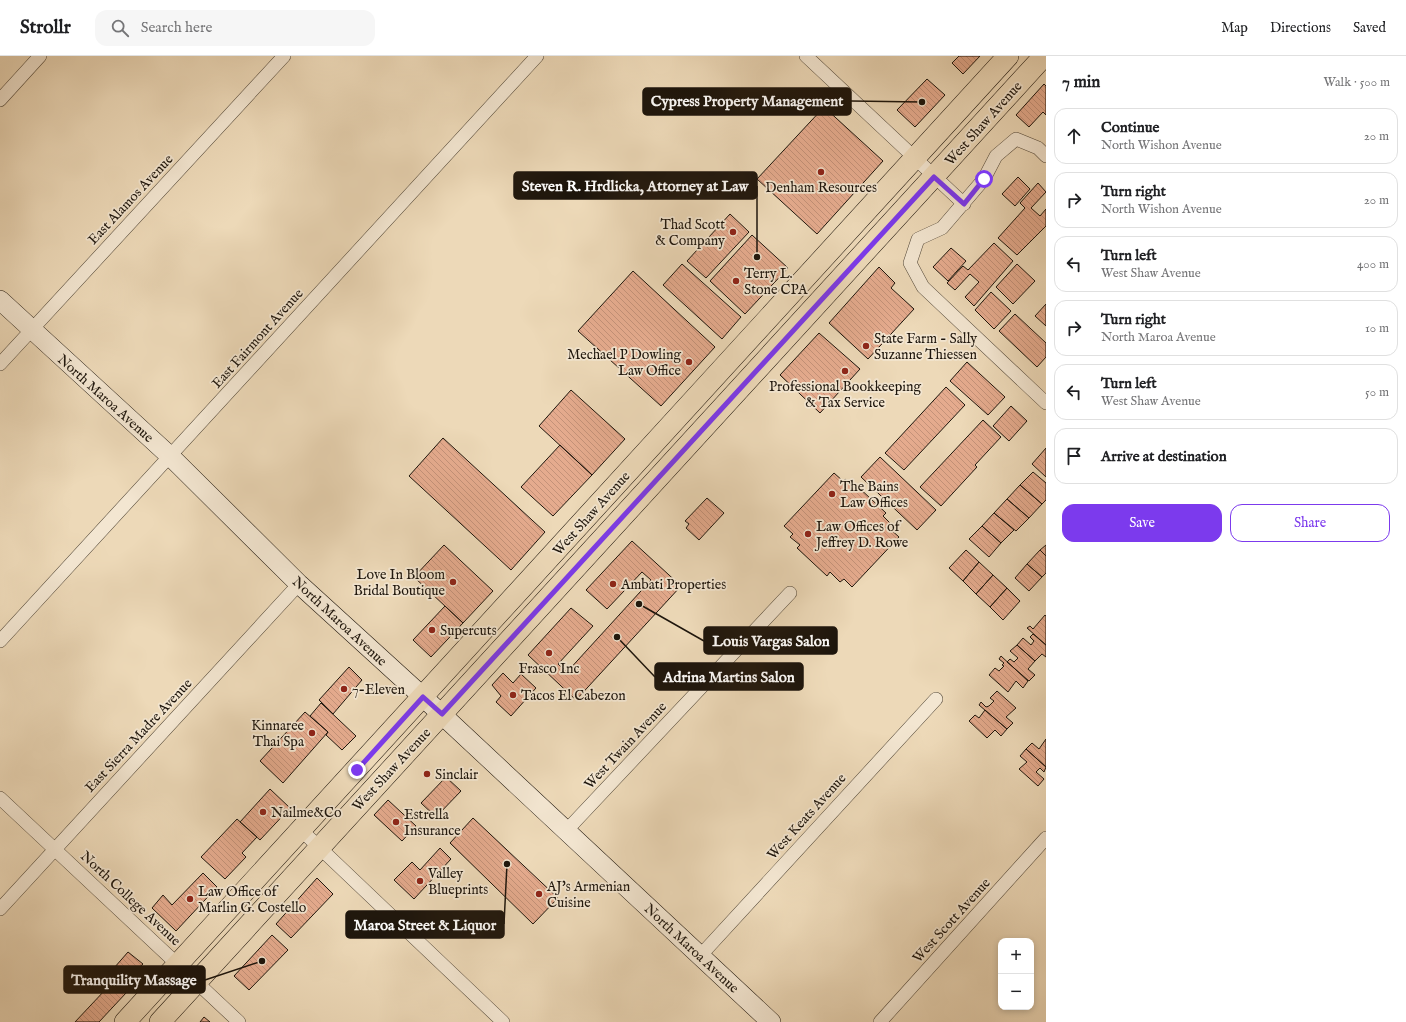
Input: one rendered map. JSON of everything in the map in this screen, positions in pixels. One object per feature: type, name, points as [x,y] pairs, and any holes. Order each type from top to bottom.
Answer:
[{"type":"main road","name":"West Shaw Avenue","points":[[125,1022],[1008,56]]},
{"type":"main road","name":"West Shaw Avenue","points":[[160,1022],[1044,56]]},
{"type":"main road","name":"North Maroa Avenue","points":[[0,300],[171,457],[299,584],[442,714],[771,1022]]},
{"type":"street","points":[[0,100],[40,56]]},
{"type":"street","name":"East Alamos Avenue","points":[[0,364],[284,56]]},
{"type":"street","name":"East Fairmont Avenue","points":[[0,640],[171,457],[537,56]]},
{"type":"street","points":[[806,56],[964,204]]},
{"type":"street","points":[[1046,156],[1038,148],[1016,140],[996,156],[984,179],[942,228],[918,239],[910,263],[923,287],[1046,403]]},
{"type":"street","name":"East Sierra Madre Avenue","points":[[0,909],[299,584]]},
{"type":"street","name":"West Twain Avenue","points":[[566,831],[790,593]]},
{"type":"street","name":"West Keats Avenue","points":[[700,956],[936,699]]},
{"type":"street","name":"North College Avenue","points":[[0,798],[239,1022]]},
{"type":"street","points":[[301,830],[503,1022]]},
{"type":"street","name":"West Scott Avenue","points":[[880,1022],[1046,838]]},
{"type":"building","points":[[959,56],[980,56],[963,74],[952,63]]},
{"type":"building","points":[[927,79],[945,95],[915,127],[897,110]]},
{"type":"building","points":[[1044,84],[1046,86],[1046,115],[1043,112],[1029,127],[1016,115]]},
{"type":"building","points":[[824,107],[883,161],[817,234],[757,179]]},
{"type":"building","points":[[1018,177],[1030,189],[1015,206],[1002,194]]},
{"type":"building","points":[[1038,183],[1046,192],[1031,208],[1040,216],[1046,209],[1046,226],[1017,255],[998,238],[1025,208],[1020,203]]},
{"type":"building","points":[[730,214],[749,232],[706,278],[687,261]]},
{"type":"building","points":[[752,235],[788,268],[745,314],[710,281]]},
{"type":"building","points":[[994,243],[1013,261],[974,306],[965,297],[979,282],[970,274],[955,290],[947,283],[963,266],[968,270]]},
{"type":"building","points":[[951,248],[966,261],[948,281],[933,267]]},
{"type":"building","points":[[682,264],[741,317],[722,339],[663,285]]},
{"type":"building","points":[[1017,264],[1035,281],[1013,304],[996,287]]},
{"type":"building","points":[[879,267],[895,283],[891,288],[914,309],[868,359],[829,323]]},
{"type":"building","points":[[633,271],[715,347],[661,406],[578,331]]},
{"type":"building","points":[[991,292],[1011,311],[994,329],[975,310]]},
{"type":"building","points":[[1046,304],[1046,326],[1035,316]]},
{"type":"building","points":[[1015,314],[1046,343],[1046,357],[1037,367],[999,331]]},
{"type":"building","points":[[819,333],[860,369],[820,413],[780,375]]},
{"type":"building","points":[[967,362],[1005,397],[988,415],[950,381]]},
{"type":"building","points":[[946,387],[965,405],[904,470],[885,453]]},
{"type":"building","points":[[571,390],[625,439],[592,475],[539,426]]},
{"type":"building","points":[[1011,406],[1027,421],[1009,441],[993,426]]},
{"type":"building","points":[[983,420],[1001,437],[975,465],[977,467],[941,506],[920,487]]},
{"type":"building","points":[[443,438],[545,532],[511,570],[409,476]]},
{"type":"building","points":[[560,445],[592,475],[553,516],[521,487]]},
{"type":"building","points":[[1046,448],[1046,477],[1032,464]]},
{"type":"building","points":[[880,457],[936,510],[917,530],[861,477]]},
{"type":"building","points":[[1033,472],[1046,483],[1046,500],[1042,504],[1020,485]]},
{"type":"building","points":[[834,473],[843,481],[845,479],[854,487],[856,485],[886,513],[883,516],[892,525],[889,528],[899,537],[852,587],[844,579],[840,582],[830,572],[827,576],[797,548],[800,545],[790,537],[793,534],[784,526]]},
{"type":"building","points":[[1020,485],[1042,504],[1029,518],[1007,499]]},
{"type":"building","points":[[707,498],[724,513],[699,540],[686,528],[689,524],[685,521]]},
{"type":"building","points":[[1007,499],[1029,518],[1016,531],[994,513]]},
{"type":"building","points":[[994,513],[1014,530],[1001,543],[982,526]]},
{"type":"building","points":[[982,526],[1001,543],[989,557],[969,539]]},
{"type":"building","points":[[632,541],[681,586],[576,700],[528,655],[571,608],[593,626],[558,664],[567,672],[651,580],[642,572],[607,609],[586,590]]},
{"type":"building","points":[[444,545],[493,591],[463,623],[414,577]]},
{"type":"building","points":[[1046,545],[1046,556],[1040,550]]},
{"type":"building","points":[[966,550],[979,562],[963,581],[949,568]]},
{"type":"building","points":[[1040,550],[1046,556],[1046,573],[1042,577],[1027,564]]},
{"type":"building","points":[[979,562],[993,575],[976,594],[963,581]]},
{"type":"building","points":[[1027,564],[1042,577],[1029,591],[1015,578]]},
{"type":"building","points":[[993,575],[1007,588],[990,607],[976,594]]},
{"type":"building","points":[[1007,588],[1020,601],[1003,620],[990,607]]},
{"type":"building","points":[[445,606],[463,623],[431,657],[413,640]]},
{"type":"building","points":[[1045,615],[1046,645],[1027,628],[1030,626],[1033,629]]},
{"type":"building","points":[[1033,634],[1046,645],[1046,657],[1042,654],[1035,661],[1017,645],[1023,638],[1031,645],[1034,641],[1030,637]]},
{"type":"building","points":[[1017,645],[1035,661],[1028,669],[1035,675],[1029,681],[1007,662],[1010,659],[1014,662],[1018,658],[1010,651]]},
{"type":"building","points":[[1001,656],[1028,681],[1023,688],[1016,681],[1008,692],[989,675],[995,668],[999,671],[1004,666],[1002,665],[1004,663],[999,659]]},
{"type":"building","points":[[349,667],[362,680],[333,714],[319,700]]},
{"type":"building","points":[[503,673],[513,683],[521,674],[536,688],[511,716],[496,702],[501,696],[492,685]]},
{"type":"building","points":[[997,691],[1016,708],[1006,717],[1013,723],[1007,729],[979,705],[981,702],[986,707],[989,706],[994,701],[990,698]]},
{"type":"building","points":[[321,703],[356,736],[342,750],[326,735],[328,732],[310,716]]},
{"type":"building","points":[[985,710],[1007,729],[1001,736],[995,730],[987,738],[969,721],[975,715],[979,718]]},
{"type":"building","points":[[305,712],[328,732],[283,783],[260,761]]},
{"type":"building","points":[[1046,739],[1046,767],[1026,749],[1032,743],[1039,749]]},
{"type":"building","points":[[1026,749],[1046,767],[1044,772],[1040,768],[1036,772],[1044,779],[1038,786],[1019,769],[1027,762],[1020,756]]},
{"type":"building","points":[[446,777],[461,791],[436,817],[421,803]]},
{"type":"building","points":[[270,789],[290,808],[260,840],[240,822]]},
{"type":"building","points":[[388,800],[416,826],[402,841],[374,815]]},
{"type":"building","points":[[473,818],[558,898],[533,924],[450,843]]},
{"type":"building","points":[[237,819],[257,837],[242,853],[246,857],[225,879],[201,857]]},
{"type":"building","points":[[440,848],[451,859],[414,899],[394,880],[412,862],[420,870]]},
{"type":"building","points":[[203,873],[217,887],[176,931],[152,908],[163,895],[172,905]]},
{"type":"building","points":[[317,878],[333,894],[291,938],[276,924]]},
{"type":"building","points":[[272,935],[288,950],[249,990],[234,976]]},
{"type":"building","points":[[128,952],[143,964],[134,972],[140,978],[99,1022],[75,1022],[121,973],[114,968]]},
{"type":"building","points":[[204,1017],[210,1022],[200,1022]]},
{"type":"place","name":"Cypress Property Management","points":[[922,102]]},
{"type":"place","name":"Denham Resources","points":[[821,172]]},
{"type":"place","name":"Thad Scott & Company","points":[[733,232]]},
{"type":"place","name":"Steven R. Hrdlicka, Attorney at Law","points":[[757,257]]},
{"type":"place","name":"Terry L. Stone CPA","points":[[736,281]]},
{"type":"place","name":"State Farm - Sally Suzanne Thiessen","points":[[866,346]]},
{"type":"place","name":"Mechael P Dowling Law Office","points":[[689,362]]},
{"type":"place","name":"Professional Bookkeeping & Tax Service","points":[[845,371]]},
{"type":"place","name":"The Bains Law Offices","points":[[832,494]]},
{"type":"place","name":"Law Offices of Jeffrey D. Rowe","points":[[808,534]]},
{"type":"place","name":"Love In Bloom Bridal Boutique","points":[[453,582]]},
{"type":"place","name":"Ambati Properties","points":[[613,584]]},
{"type":"place","name":"Louis Vargas Salon","points":[[639,604]]},
{"type":"place","name":"Supercuts","points":[[432,630]]},
{"type":"place","name":"Adrina Martins Salon","points":[[617,637]]},
{"type":"place","name":"Frasco Inc","points":[[549,653]]},
{"type":"place","name":"7-Eleven","points":[[344,689]]},
{"type":"place","name":"Tacos El Cabezon","points":[[513,695]]},
{"type":"place","name":"Kinnaree Thai Spa","points":[[312,733]]},
{"type":"place","name":"Sinclair","points":[[427,774]]},
{"type":"place","name":"Nailme&Co","points":[[263,812]]},
{"type":"place","name":"Estrella Insurance","points":[[396,822]]},
{"type":"place","name":"Maroa Street & Liquor","points":[[507,864]]},
{"type":"place","name":"Valley Blueprints","points":[[420,881]]},
{"type":"place","name":"AJ's Armenian Cuisine","points":[[539,894]]},
{"type":"place","name":"Law Office of Marlin G. Costello","points":[[190,899]]},
{"type":"place","name":"Tranquility Massage","points":[[262,961]]},
{"type":"route","points":[[357,770],[423,697],[442,714],[934,177],[964,204],[984,179]]}]
